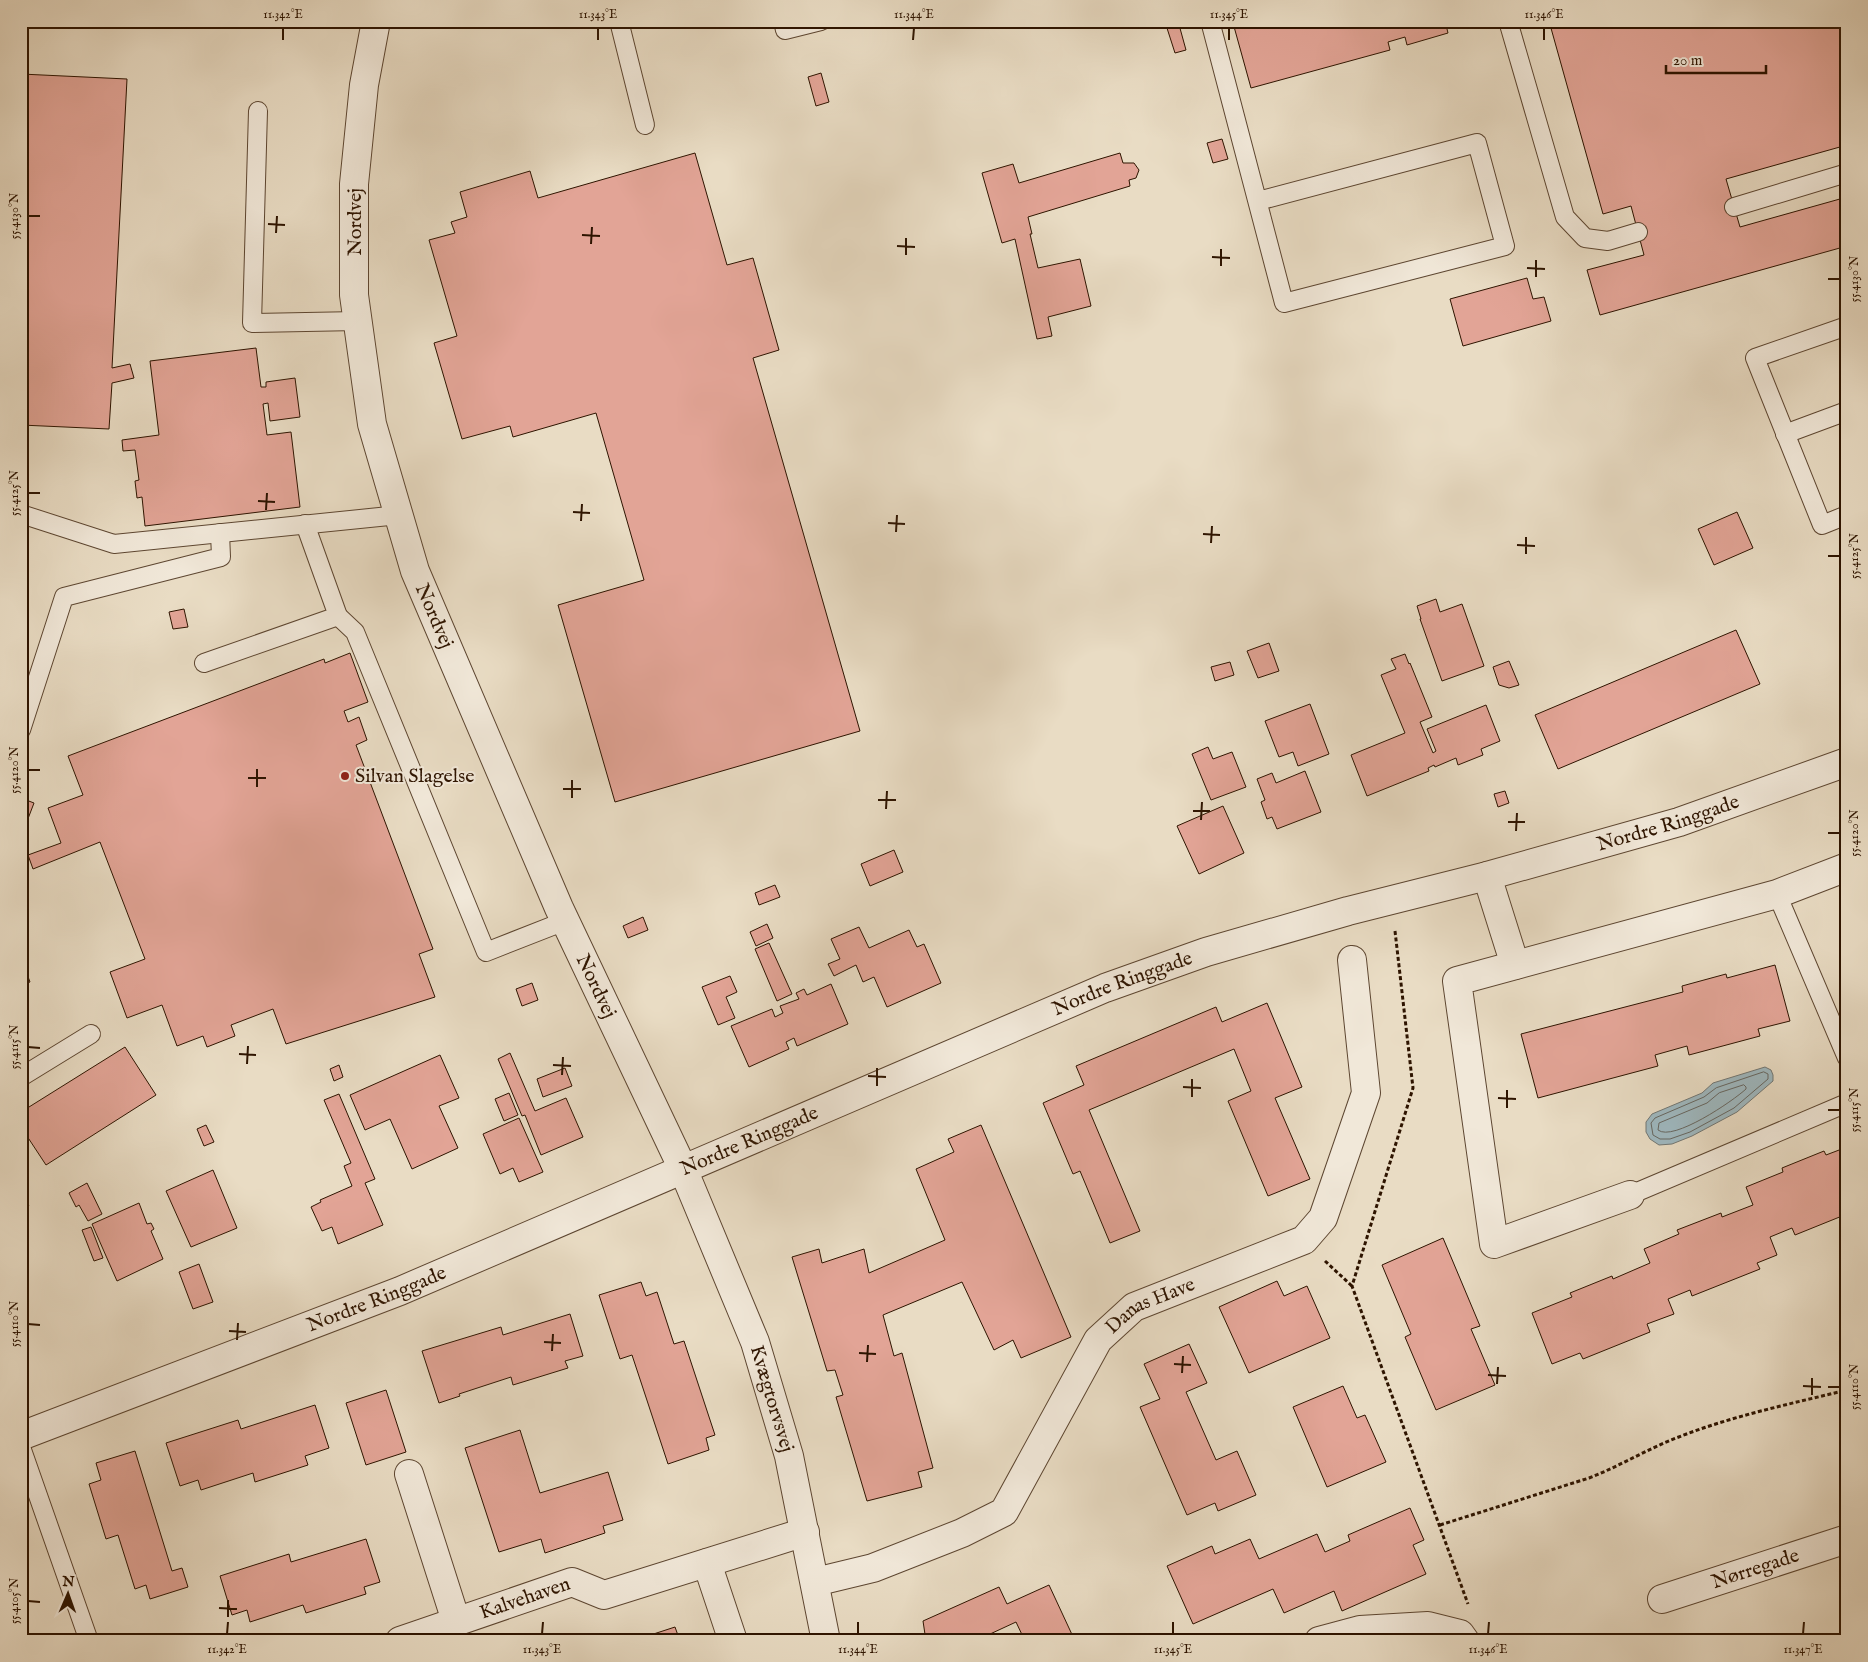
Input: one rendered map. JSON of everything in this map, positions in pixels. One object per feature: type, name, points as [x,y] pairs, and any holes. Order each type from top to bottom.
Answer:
[{"type":"street","name":"Nordvej","points":[[376,21],[364,85],[354,184],[354,295],[372,424],[415,571],[565,921],[683,1169]]},
{"type":"street","name":"Nordre Ringgade","points":[[21,1436],[400,1291],[1105,988],[1206,952],[1679,822],[1847,762]]},
{"type":"street","points":[[1630,1194],[1494,1244],[1457,981],[1777,894],[1847,868]]},
{"type":"street","points":[[1487,876],[1515,965]]},
{"type":"street","name":"Danas Have","points":[[815,1582],[873,1568],[962,1533],[1004,1512],[1098,1340],[1134,1307],[1304,1240],[1323,1218],[1366,1093],[1352,960]]},
{"type":"street","name":"Kvægtorvsvej","points":[[683,1169],[755,1342],[790,1456],[826,1641]]},
{"type":"street","name":"Kalvehaven","points":[[409,1474],[456,1621]]},
{"type":"street","name":"Kalvehaven","points":[[400,1641],[572,1582],[604,1595],[805,1532]]},
{"type":"street","name":"Nørregade","points":[[1662,1598],[1847,1539]]},
{"type":"street","points":[[707,1563],[733,1641]]},
{"type":"street","points":[[1319,1641],[1360,1630],[1428,1626],[1460,1634],[1465,1641]]},
{"type":"lane","points":[[619,21],[645,126]]},
{"type":"lane","points":[[783,21],[785,30],[821,21]]},
{"type":"lane","points":[[1210,21],[1284,303],[1505,246],[1477,143],[1258,201]]},
{"type":"lane","points":[[1508,21],[1565,218],[1584,238],[1608,241],[1638,232]]},
{"type":"lane","points":[[258,112],[252,324],[358,321]]},
{"type":"lane","points":[[1734,207],[1847,173]]},
{"type":"lane","points":[[1847,326],[1755,358],[1822,525],[1847,515]]},
{"type":"lane","points":[[1785,434],[1847,411]]},
{"type":"lane","points":[[21,514],[114,544],[399,515]]},
{"type":"lane","points":[[305,524],[338,616],[355,632],[486,952],[565,921]]},
{"type":"lane","points":[[21,730],[64,597],[221,557],[220,534]]},
{"type":"lane","points":[[204,663],[338,616]]},
{"type":"lane","points":[[1777,894],[1847,1058]]},
{"type":"lane","points":[[21,1077],[91,1034]]},
{"type":"lane","points":[[1630,1194],[1847,1103]]},
{"type":"lane","points":[[21,1447],[89,1641]]},
{"type":"path","points":[[1392,900],[1413,1088],[1352,1286],[1469,1606]]},
{"type":"path","points":[[1440,1525],[1588,1478],[1612,1469],[1664,1443],[1732,1419],[1847,1390]]},
{"type":"water","points":[[1765,1067],[1771,1070],[1773,1081],[1737,1112],[1692,1136],[1672,1144],[1659,1145],[1650,1139],[1646,1132],[1646,1122],[1652,1114],[1702,1093],[1713,1083]]},
{"type":"building","points":[[1178,21],[1186,50],[1175,53],[1166,25]]},
{"type":"building","points":[[1239,21],[1445,21],[1448,33],[1407,45],[1405,37],[1388,42],[1390,50],[1251,88],[1233,23]]},
{"type":"building","points":[[1549,21],[1847,21],[1847,145],[1726,179],[1740,227],[1847,197],[1847,246],[1600,315],[1587,270],[1644,255],[1631,206],[1603,214]]},
{"type":"building","points":[[821,73],[829,102],[816,106],[808,77]]},
{"type":"building","points":[[21,74],[127,79],[112,368],[130,364],[134,378],[112,383],[109,429],[21,425]]},
{"type":"building","points":[[1222,139],[1228,159],[1213,163],[1207,143]]},
{"type":"building","points":[[695,153],[727,265],[753,258],[779,350],[753,358],[860,731],[615,802],[558,605],[644,580],[596,413],[513,437],[510,426],[462,439],[434,343],[457,336],[429,240],[455,233],[451,222],[467,217],[460,192],[530,171],[538,198]]},
{"type":"building","points":[[1120,153],[1123,163],[1134,163],[1139,170],[1136,178],[1129,180],[1130,186],[1028,217],[1038,268],[1080,259],[1091,306],[1048,317],[1052,336],[1037,339],[1015,239],[1002,243],[982,173],[1013,164],[1019,183]]},
{"type":"building","points":[[1527,278],[1533,299],[1544,297],[1551,321],[1463,346],[1450,299]]},
{"type":"building","points":[[256,348],[261,387],[266,387],[266,382],[295,378],[300,417],[270,421],[268,403],[263,404],[267,435],[291,432],[300,507],[145,526],[142,497],[137,498],[135,481],[139,480],[135,450],[123,451],[122,440],[159,435],[150,361]]},
{"type":"building","points":[[1737,512],[1753,548],[1714,565],[1698,529]]},
{"type":"building","points":[[1436,599],[1440,612],[1462,604],[1484,666],[1442,681],[1417,606]]},
{"type":"building","points":[[184,609],[188,627],[173,629],[169,612]]},
{"type":"building","points":[[1736,630],[1760,684],[1558,769],[1535,715]]},
{"type":"building","points":[[1269,643],[1279,671],[1258,678],[1247,651]]},
{"type":"building","points":[[350,653],[368,702],[344,711],[348,722],[359,717],[367,740],[356,745],[433,949],[419,954],[435,997],[286,1044],[273,1009],[231,1025],[235,1036],[207,1047],[203,1036],[177,1046],[162,1005],[127,1018],[110,972],[145,959],[100,842],[33,869],[28,855],[61,843],[48,808],[83,795],[68,756],[324,659],[325,663]]},
{"type":"building","points":[[1405,654],[1432,717],[1420,722],[1433,753],[1436,751],[1427,729],[1486,705],[1500,741],[1481,749],[1483,755],[1458,765],[1456,758],[1435,767],[1434,765],[1428,768],[1429,771],[1367,796],[1351,755],[1405,733],[1381,675],[1396,669],[1391,659]]},
{"type":"building","points":[[1509,661],[1519,685],[1509,688],[1499,685],[1493,667]]},
{"type":"building","points":[[1230,662],[1234,675],[1215,681],[1211,667]]},
{"type":"building","points":[[1310,704],[1329,754],[1298,766],[1293,752],[1279,757],[1265,721]]},
{"type":"building","points":[[1208,747],[1213,759],[1232,752],[1246,787],[1211,800],[1192,754]]},
{"type":"building","points":[[1305,771],[1321,812],[1277,829],[1272,817],[1267,819],[1261,802],[1265,800],[1257,779],[1272,773],[1276,783]]},
{"type":"building","points":[[1505,791],[1509,803],[1498,807],[1494,794]]},
{"type":"building","points":[[21,798],[34,803],[21,837]]},
{"type":"building","points":[[1223,806],[1244,853],[1199,874],[1177,826]]},
{"type":"building","points":[[894,850],[903,872],[870,886],[861,864]]},
{"type":"building","points":[[775,885],[780,897],[759,905],[755,893]]},
{"type":"building","points":[[643,917],[648,930],[628,938],[623,926]]},
{"type":"building","points":[[767,924],[773,938],[756,946],[750,932]]},
{"type":"building","points":[[859,927],[869,948],[909,930],[917,947],[924,944],[941,983],[887,1007],[874,977],[863,982],[856,965],[834,976],[828,964],[840,959],[831,939]]},
{"type":"building","points":[[769,943],[792,994],[777,1001],[755,949]]},
{"type":"building","points":[[1775,965],[1790,1021],[1758,1029],[1760,1036],[1689,1055],[1687,1046],[1655,1055],[1658,1066],[1538,1098],[1521,1034],[1683,992],[1682,986],[1726,974],[1727,978]]},
{"type":"building","points":[[24,966],[30,982],[21,985],[21,967]]},
{"type":"building","points":[[730,976],[737,992],[726,997],[735,1018],[718,1025],[702,987]]},
{"type":"building","points":[[532,983],[538,1000],[522,1006],[516,989]]},
{"type":"building","points":[[831,984],[848,1024],[797,1046],[794,1038],[786,1042],[789,1049],[749,1067],[731,1026],[772,1009],[775,1017],[783,1013],[780,1006],[799,999],[796,993],[804,989],[807,995]]},
{"type":"building","points":[[1267,1003],[1302,1087],[1275,1098],[1310,1179],[1268,1196],[1228,1101],[1251,1091],[1234,1049],[1089,1110],[1140,1231],[1110,1243],[1080,1171],[1073,1174],[1043,1103],[1084,1085],[1076,1066],[1216,1007],[1222,1022]]},
{"type":"building","points":[[125,1047],[156,1095],[46,1165],[21,1127],[21,1112]]},
{"type":"building","points":[[510,1053],[535,1111],[566,1098],[583,1137],[541,1155],[525,1115],[522,1116],[498,1059]]},
{"type":"building","points":[[440,1055],[459,1098],[439,1106],[458,1148],[412,1169],[390,1119],[365,1130],[350,1095]]},
{"type":"building","points":[[339,1065],[343,1077],[334,1081],[330,1069]]},
{"type":"building","points":[[565,1068],[572,1086],[543,1097],[537,1079]]},
{"type":"building","points":[[509,1093],[518,1115],[504,1121],[495,1099]]},
{"type":"building","points":[[339,1094],[375,1179],[365,1183],[383,1225],[338,1244],[332,1227],[322,1231],[311,1207],[321,1202],[320,1200],[352,1186],[344,1166],[351,1163],[324,1100]]},
{"type":"building","points":[[519,1118],[543,1172],[519,1182],[513,1168],[500,1174],[483,1134]]},
{"type":"building","points":[[206,1125],[214,1142],[204,1146],[197,1129]]},
{"type":"building","points":[[981,1125],[1071,1337],[1021,1358],[1013,1340],[994,1350],[962,1282],[883,1315],[894,1356],[902,1353],[933,1468],[918,1472],[922,1487],[867,1501],[836,1397],[843,1395],[835,1370],[827,1371],[792,1257],[819,1249],[822,1263],[864,1249],[869,1273],[945,1240],[916,1169],[954,1152],[948,1139]]},
{"type":"building","points":[[1847,1147],[1847,1214],[1795,1235],[1792,1228],[1770,1237],[1777,1255],[1757,1263],[1760,1269],[1692,1296],[1690,1290],[1668,1299],[1674,1314],[1647,1324],[1650,1332],[1583,1359],[1580,1353],[1552,1364],[1532,1313],[1572,1297],[1570,1293],[1612,1276],[1613,1279],[1650,1263],[1644,1249],[1679,1234],[1677,1230],[1721,1213],[1722,1217],[1753,1205],[1746,1187],[1783,1172],[1782,1168],[1824,1151],[1826,1155]]},
{"type":"building","points":[[213,1170],[237,1228],[191,1247],[166,1191]]},
{"type":"building","points":[[87,1183],[102,1214],[88,1221],[79,1205],[76,1207],[69,1193]]},
{"type":"building","points":[[21,1200],[29,1205],[21,1216]]},
{"type":"building","points":[[139,1203],[147,1224],[151,1223],[154,1229],[151,1231],[163,1259],[117,1281],[92,1224]]},
{"type":"building","points":[[91,1227],[103,1258],[94,1261],[82,1230]]},
{"type":"building","points":[[1443,1238],[1480,1326],[1471,1329],[1495,1385],[1436,1410],[1405,1337],[1411,1334],[1382,1265]]},
{"type":"building","points":[[199,1264],[213,1302],[193,1309],[179,1272]]},
{"type":"building","points":[[1277,1281],[1284,1296],[1307,1286],[1330,1338],[1249,1373],[1219,1307]]},
{"type":"building","points":[[641,1282],[646,1296],[657,1292],[674,1344],[684,1341],[715,1435],[706,1438],[709,1450],[668,1464],[632,1355],[620,1359],[599,1295]]},
{"type":"building","points":[[570,1314],[583,1356],[565,1361],[568,1368],[513,1385],[511,1377],[459,1394],[460,1396],[439,1403],[422,1351],[501,1327],[503,1335]]},
{"type":"building","points":[[1189,1344],[1207,1383],[1186,1392],[1216,1460],[1237,1451],[1256,1495],[1218,1511],[1215,1503],[1187,1515],[1140,1407],[1160,1399],[1144,1364]]},
{"type":"building","points":[[1343,1386],[1357,1418],[1365,1415],[1386,1462],[1327,1487],[1293,1407]]},
{"type":"building","points":[[386,1390],[406,1452],[366,1465],[346,1403]]},
{"type":"building","points":[[315,1405],[329,1448],[305,1456],[308,1465],[255,1482],[253,1473],[201,1490],[198,1480],[180,1486],[166,1443],[238,1420],[241,1429]]},
{"type":"building","points":[[520,1430],[540,1493],[608,1472],[623,1520],[603,1526],[605,1533],[545,1553],[541,1539],[499,1552],[465,1448]]},
{"type":"building","points":[[135,1451],[172,1571],[182,1568],[188,1587],[150,1599],[146,1585],[135,1589],[118,1535],[106,1539],[89,1484],[101,1480],[96,1463]]},
{"type":"building","points":[[1410,1508],[1424,1540],[1413,1545],[1426,1574],[1342,1611],[1334,1591],[1284,1613],[1273,1589],[1193,1624],[1167,1566],[1212,1546],[1215,1554],[1250,1539],[1259,1559],[1317,1534],[1325,1552],[1350,1541],[1348,1535]]},
{"type":"building","points":[[366,1539],[380,1582],[364,1587],[366,1594],[306,1613],[303,1605],[250,1622],[247,1610],[232,1615],[220,1576],[289,1554],[291,1562]]},
{"type":"building","points":[[1049,1585],[1075,1641],[1025,1641],[1016,1622],[975,1641],[926,1641],[923,1621],[999,1587],[1007,1604]]},
{"type":"building","points":[[675,1627],[680,1641],[632,1641]]},
{"type":"place","name":"Silvan Slagelse","points":[[345,776]]}]
